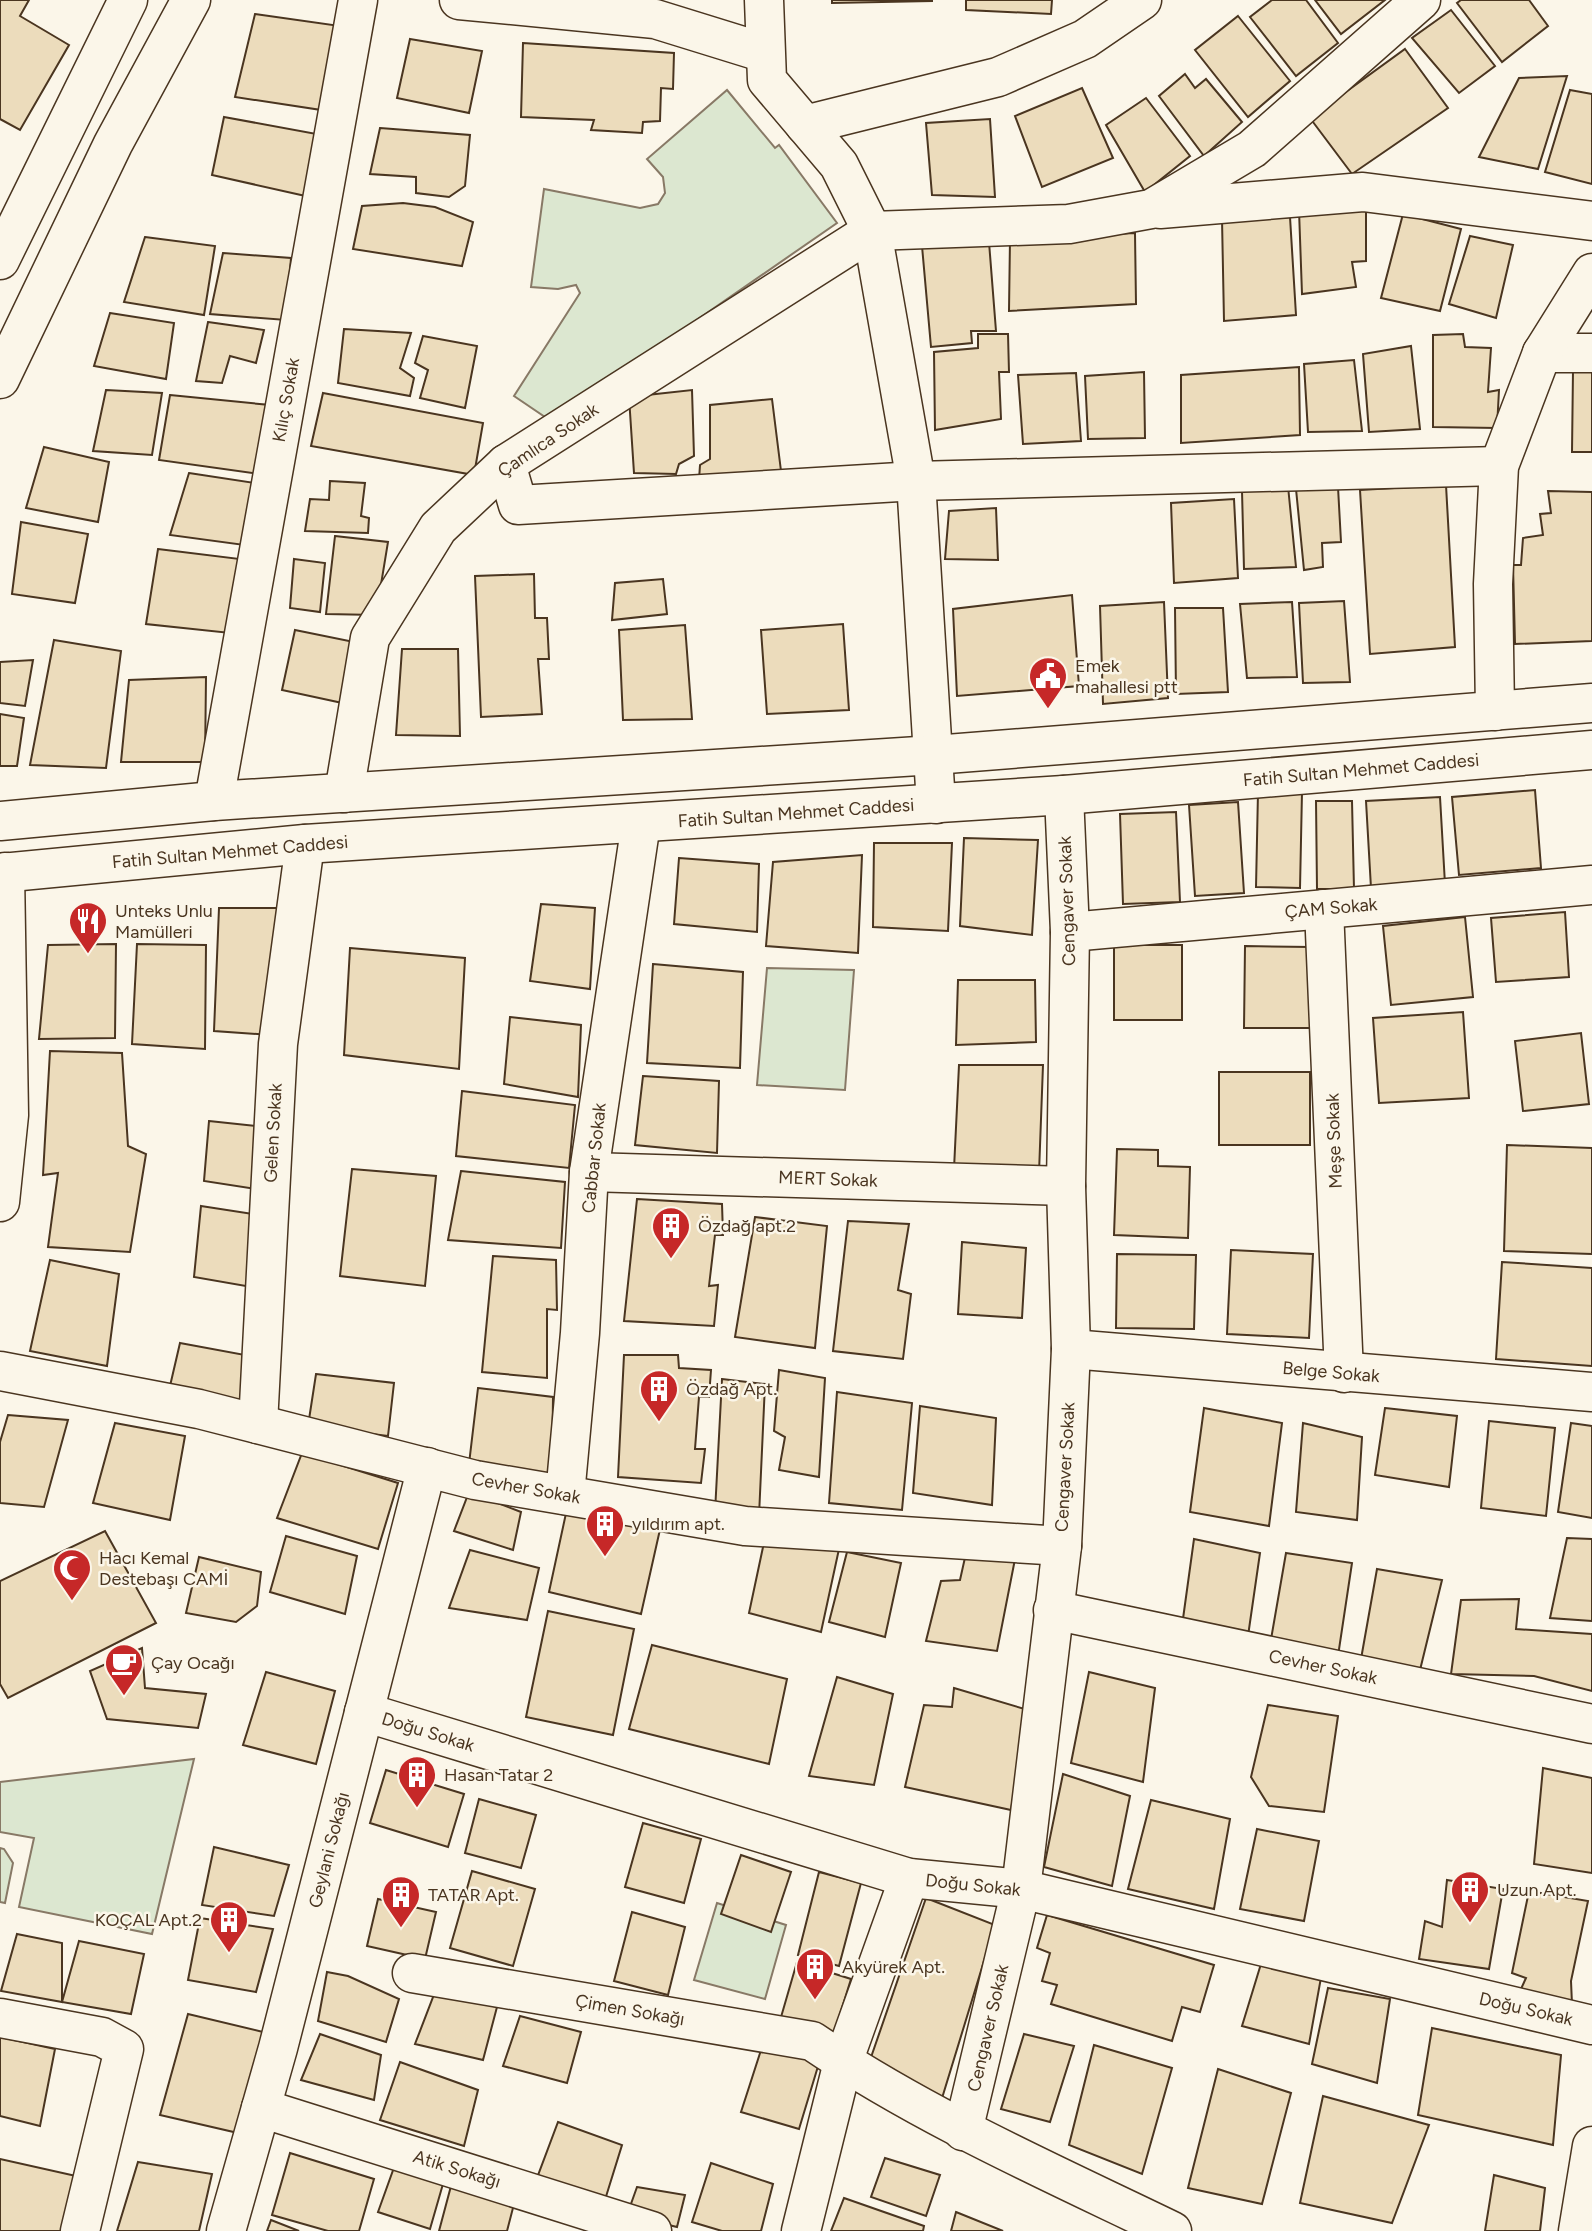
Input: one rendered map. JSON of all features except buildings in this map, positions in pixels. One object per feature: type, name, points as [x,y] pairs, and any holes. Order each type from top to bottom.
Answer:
[{"type":"street","points":[[0,260],[128,0]]},
{"type":"street","points":[[0,379],[113,145],[191,0]]},
{"type":"street","name":"Kılıç Sokak","points":[[214,801],[358,0]]},
{"type":"street","points":[[459,0],[532,4],[655,19],[765,53]]},
{"type":"street","points":[[764,0],[767,80],[839,165],[872,230],[916,481],[936,804]]},
{"type":"street","points":[[805,125],[998,77],[1085,39],[1142,0]]},
{"type":"street","points":[[1151,209],[1252,149],[1421,0]]},
{"type":"street","points":[[872,230],[1069,224],[1151,209],[1363,192],[1592,221]]},
{"type":"street","name":"Çamlıca Sokak","points":[[344,793],[370,638],[438,528],[506,464],[872,230]]},
{"type":"street","points":[[1495,712],[1493,584],[1499,466],[1542,353],[1592,274]]},
{"type":"street","points":[[1542,353],[1592,353]]},
{"type":"street","points":[[506,464],[518,505],[916,481],[1499,466]]},
{"type":"street","points":[[0,821],[214,801],[934,755],[1592,703]]},
{"type":"street","name":"Fatih Sultan Mehmet Caddesi","points":[[3,873],[305,844],[1064,795],[1592,750]]},
{"type":"street","name":"Cengaver Sokak","points":[[963,2130],[1021,1889],[1062,1546],[1071,1349],[1066,1186],[1070,932],[1064,795]]},
{"type":"street","name":"Cabbar Sokak","points":[[565,1495],[580,1333],[589,1172],[641,823]]},
{"type":"street","name":"Gelen Sokak","points":[[258,1424],[278,1044],[305,844]]},
{"type":"street","points":[[0,1202],[9,1115],[3,873]]},
{"type":"street","name":"ÇAM Sokak","points":[[1070,932],[1592,885]]},
{"type":"street","name":"Meşe Sokak","points":[[1324,909],[1344,1373]]},
{"type":"street","name":"MERT Sokak","points":[[589,1172],[1066,1186]]},
{"type":"street","name":"Belge Sokak","points":[[1071,1349],[1592,1392]]},
{"type":"street","name":"Cevher Sokak","points":[[0,1371],[199,1409],[475,1480],[745,1525],[1062,1546]]},
{"type":"street","name":"Geylani Sokağı","points":[[226,2231],[261,2108],[427,1467]]},
{"type":"street","name":"Cevher Sokak","points":[[1053,1610],[1592,1724]]},
{"type":"street","name":"Doğu Sokak","points":[[364,1712],[909,1878],[1021,1889],[1592,2025]]},
{"type":"street","points":[[801,2231],[843,2062],[909,1878]]},
{"type":"street","name":"Çimen Sokağı","points":[[412,1973],[812,2041],[843,2062],[963,2130],[1172,2231]]},
{"type":"street","points":[[0,2018],[102,2037],[124,2049],[80,2231]]},
{"type":"street","name":"Atik Sokağı","points":[[261,2108],[652,2231]]},
{"type":"street","points":[[1578,2231],[1589,2184],[1592,2146]]},
{"type":"green space","points":[[727,90],[775,148],[779,145],[837,223],[551,421],[514,396],[580,293],[576,285],[558,289],[531,287],[544,189],[640,208],[658,204],[665,193],[663,177],[647,159]]},
{"type":"green space","points":[[767,968],[854,970],[845,1090],[757,1085]]},
{"type":"green space","points":[[194,1759],[152,1934],[19,1907],[34,1838],[0,1832],[0,1782]]},
{"type":"green space","points":[[0,1848],[4,1849],[13,1863],[5,1903],[0,1902]]},
{"type":"green space","points":[[717,1903],[786,1925],[765,1999],[694,1980]]},
{"type":"place","name":"Emek mahallesi ptt","points":[[1048,710]]},
{"type":"place","name":"Unteks Unlu Mamülleri","points":[[88,955]]},
{"type":"place","name":"Özdağ apt.2","points":[[671,1260]]},
{"type":"place","name":"Özdağ Apt.","points":[[659,1423]]},
{"type":"place","name":"yıldırım apt.","points":[[605,1558]]},
{"type":"place","name":"Hacı Kemal Destebaşı CAMİ","points":[[72,1602]]},
{"type":"place","name":"Çay Ocağı","points":[[124,1697]]},
{"type":"place","name":"Hasan Tatar 2","points":[[417,1809]]},
{"type":"place","name":"Uzun Apt.","points":[[1470,1924]]},
{"type":"place","name":"TATAR Apt.","points":[[401,1929]]},
{"type":"place","name":"KOÇAL Apt.2","points":[[229,1954]]},
{"type":"place","name":"Akyürek Apt.","points":[[815,2001]]}]
